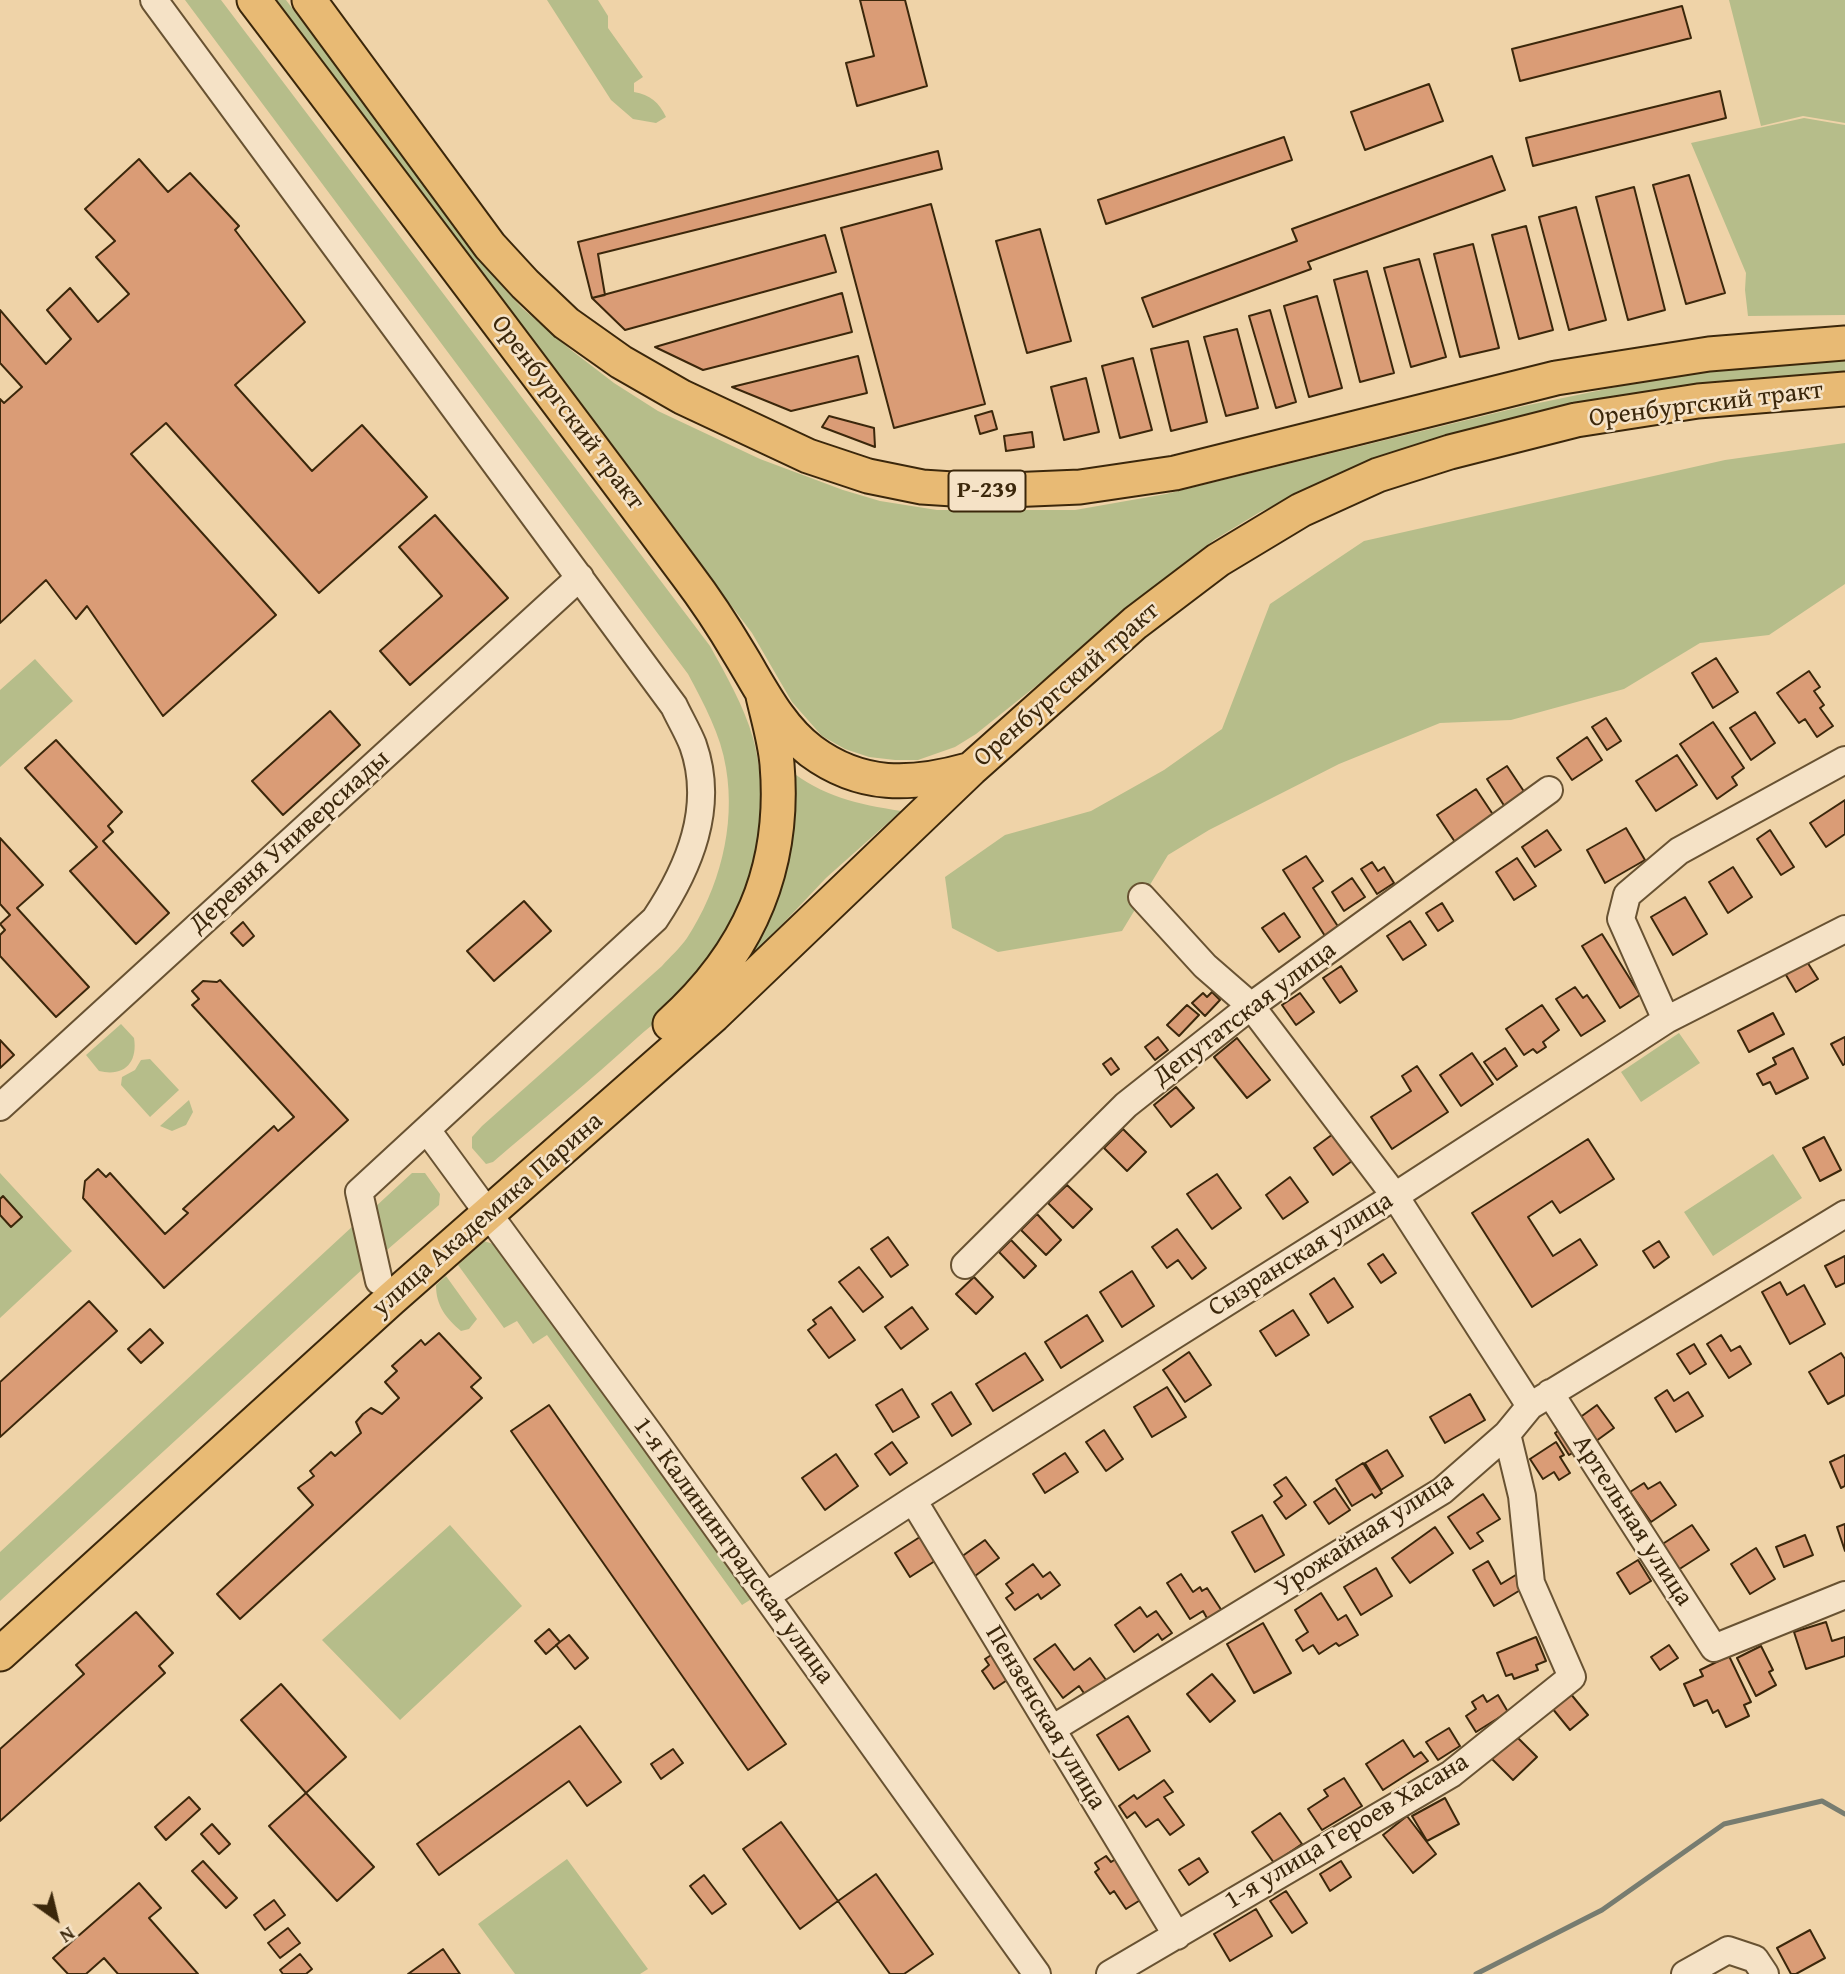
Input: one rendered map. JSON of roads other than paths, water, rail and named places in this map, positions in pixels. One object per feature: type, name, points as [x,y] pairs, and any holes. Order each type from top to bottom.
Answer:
[{"type":"main road","name":"Оренбургский тракт","points":[[254,0],[699,591],[763,696],[788,729],[808,750],[832,765],[862,777],[900,782],[933,780],[971,769],[1135,623],[1218,560],[1301,510],[1378,475],[1450,452],[1576,420],[1698,401],[1845,389]]},
{"type":"main road","name":"Оренбургский тракт","points":[[309,0],[490,246],[566,323],[621,362],[682,397],[808,456],[868,476],[922,487],[984,491],[1080,487],[1175,473],[1556,378],[1709,354],[1845,343]]},
{"type":"main road","name":"улица Академика Парина","points":[[0,1654],[381,1309],[483,1206],[698,999],[733,955],[755,911],[770,864],[778,815],[777,762],[763,696]]},
{"type":"main road","name":"улица Академика Парина","points":[[0,1627],[379,1281],[483,1206],[714,1015],[971,769]]},
{"type":"street","points":[[154,0],[674,706],[693,746],[703,792],[689,860],[675,889],[655,919],[359,1192],[379,1281]]},
{"type":"street","name":"Деревня Универсиады","points":[[0,1107],[580,578]]},
{"type":"street","points":[[1666,1020],[1621,919],[1627,895],[1679,851],[1845,760]]},
{"type":"street","name":"Депутатская улица","points":[[965,1265],[1126,1105],[1251,1006],[1549,790]]},
{"type":"street","name":"Артельная улица","points":[[1142,897],[1205,966],[1251,1006],[1395,1196],[1714,1648],[1845,1595]]},
{"type":"street","name":"Сызранская улица","points":[[766,1596],[913,1500],[1395,1196],[1666,1020],[1845,929]]},
{"type":"street","name":"1-я Калининградская улица","points":[[427,1130],[1037,1974]]},
{"type":"street","name":"Урожайная улица","points":[[1052,1730],[1442,1491],[1540,1400],[1845,1214]]},
{"type":"street","name":"1-я улица Героев Хасана","points":[[1110,1974],[1451,1774],[1572,1677],[1531,1583],[1522,1496],[1507,1433]]},
{"type":"street","name":"Пензенская улица","points":[[913,1500],[1177,1936]]},
{"type":"street","points":[[1685,1974],[1728,1950],[1755,1959],[1765,1974]]},
{"type":"waterway","points":[[1476,1974],[1602,1910],[1724,1824],[1822,1801],[1845,1814]]}]
